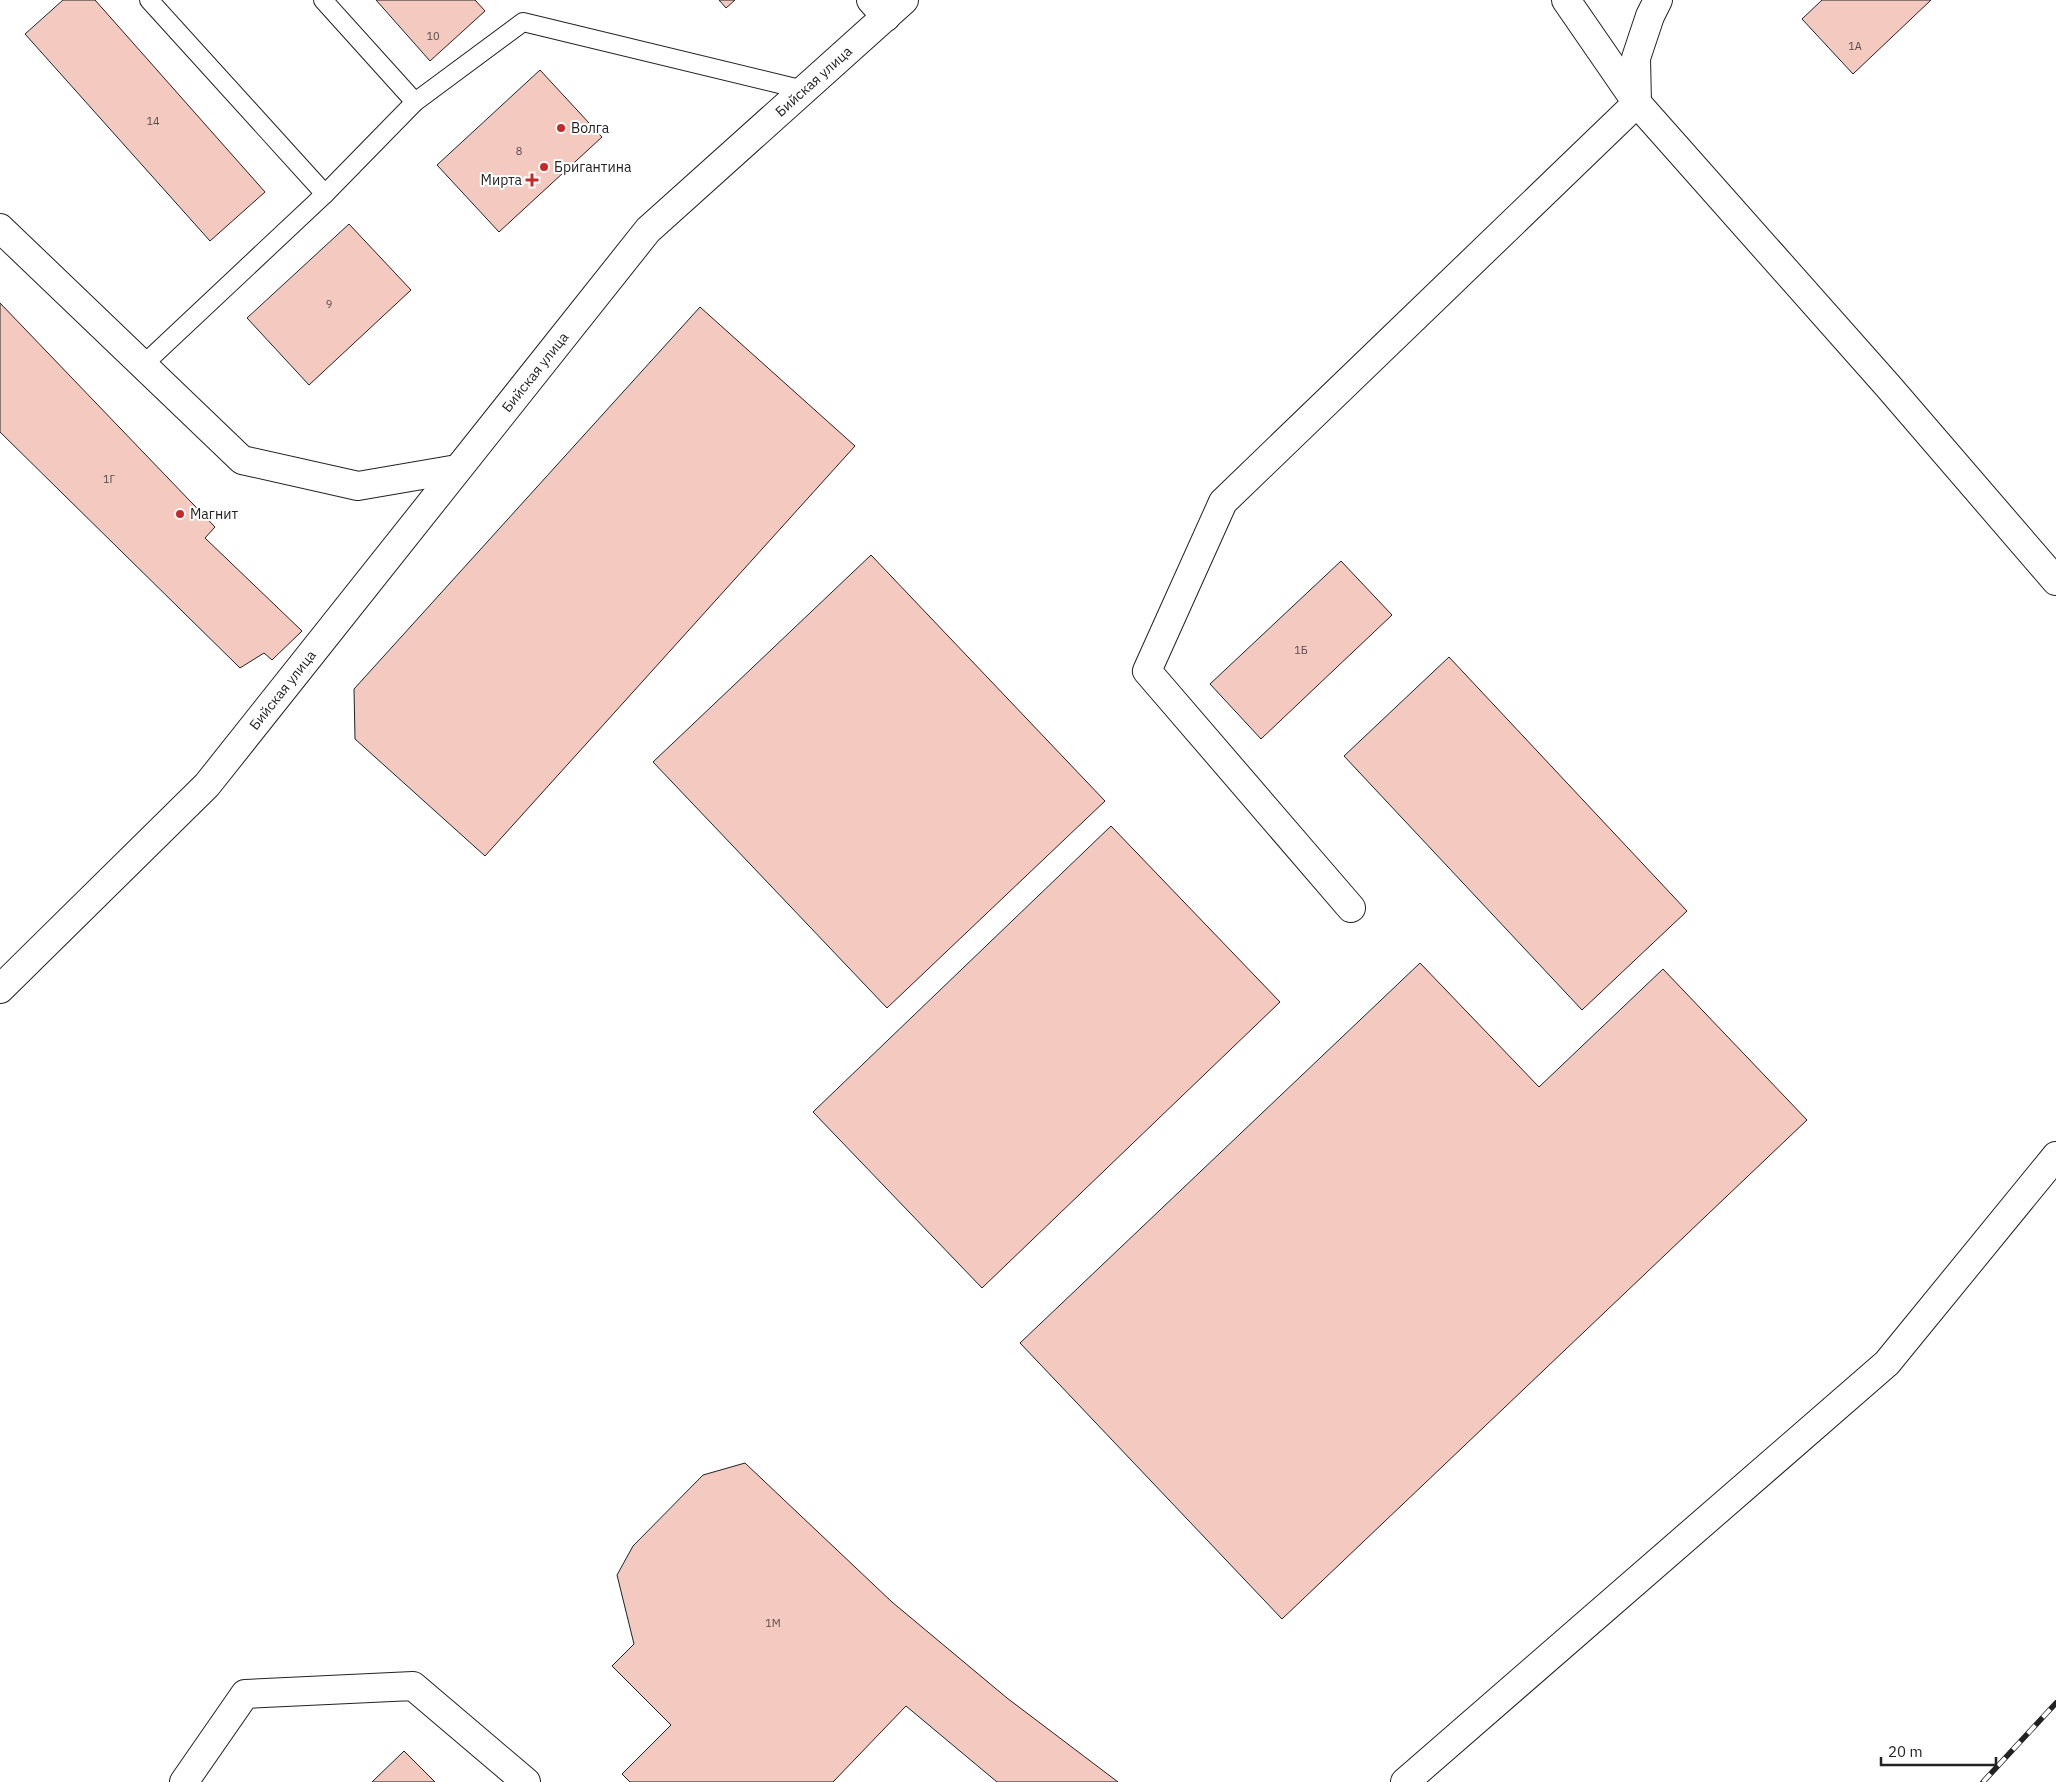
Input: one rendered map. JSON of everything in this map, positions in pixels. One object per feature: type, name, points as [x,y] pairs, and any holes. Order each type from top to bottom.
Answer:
[{"type":"street","points":[[1566,0],[1637,103],[1888,386],[2056,581]]},
{"type":"street","points":[[1351,908],[1147,671],[1223,502],[1637,103],[1636,58],[1650,16],[1658,0]]},
{"type":"street","name":"Бийская улица","points":[[0,989],[207,785],[648,230],[804,90],[887,6]]},
{"type":"street","points":[[0,228],[242,460],[358,486],[457,469]]},
{"type":"street","points":[[1405,1782],[1887,1364],[2056,1156]]},
{"type":"street","points":[[184,1782],[245,1694],[414,1686],[526,1782]]},
{"type":"lane","points":[[149,0],[325,194]]},
{"type":"lane","points":[[323,0],[414,102]]},
{"type":"lane","points":[[143,365],[325,194],[414,102],[522,22],[804,90]]},
{"type":"building","points":[[63,0],[95,0],[265,192],[210,241],[25,34]]},
{"type":"building","points":[[376,0],[475,0],[485,11],[430,61]]},
{"type":"building","points":[[719,0],[735,0],[726,8]]},
{"type":"building","points":[[1822,0],[1931,0],[1853,74],[1802,19]]},
{"type":"building","points":[[540,70],[602,137],[499,232],[437,165]]},
{"type":"building","points":[[349,224],[411,290],[309,385],[247,318]]},
{"type":"building","points":[[0,303],[215,527],[205,538],[302,631],[272,660],[264,653],[240,668],[0,432]]},
{"type":"building","points":[[700,307],[855,446],[485,856],[355,739],[354,689]]},
{"type":"building","points":[[871,555],[1105,801],[887,1008],[653,762]]},
{"type":"building","points":[[1341,561],[1392,615],[1261,739],[1210,684]]},
{"type":"building","points":[[1449,657],[1687,911],[1582,1010],[1344,756]]},
{"type":"building","points":[[1111,826],[1280,1002],[982,1288],[813,1112]]},
{"type":"building","points":[[1420,963],[1539,1087],[1663,969],[1807,1120],[1282,1619],[1020,1343]]},
{"type":"building","points":[[745,1463],[892,1602],[1007,1698],[1118,1782],[997,1782],[906,1706],[833,1782],[630,1782],[622,1774],[671,1725],[612,1666],[634,1644],[617,1575],[633,1546],[703,1475]]},
{"type":"building","points":[[404,1751],[435,1782],[372,1782]]},
{"type":"railway","points":[[1983,1782],[2056,1703]]},
{"type":"place","name":"Волга","points":[[561,128]]},
{"type":"place","name":"Бригантина","points":[[544,167]]},
{"type":"place","name":"Мирта","points":[[532,180]]},
{"type":"place","name":"Магнит","points":[[180,514]]}]
